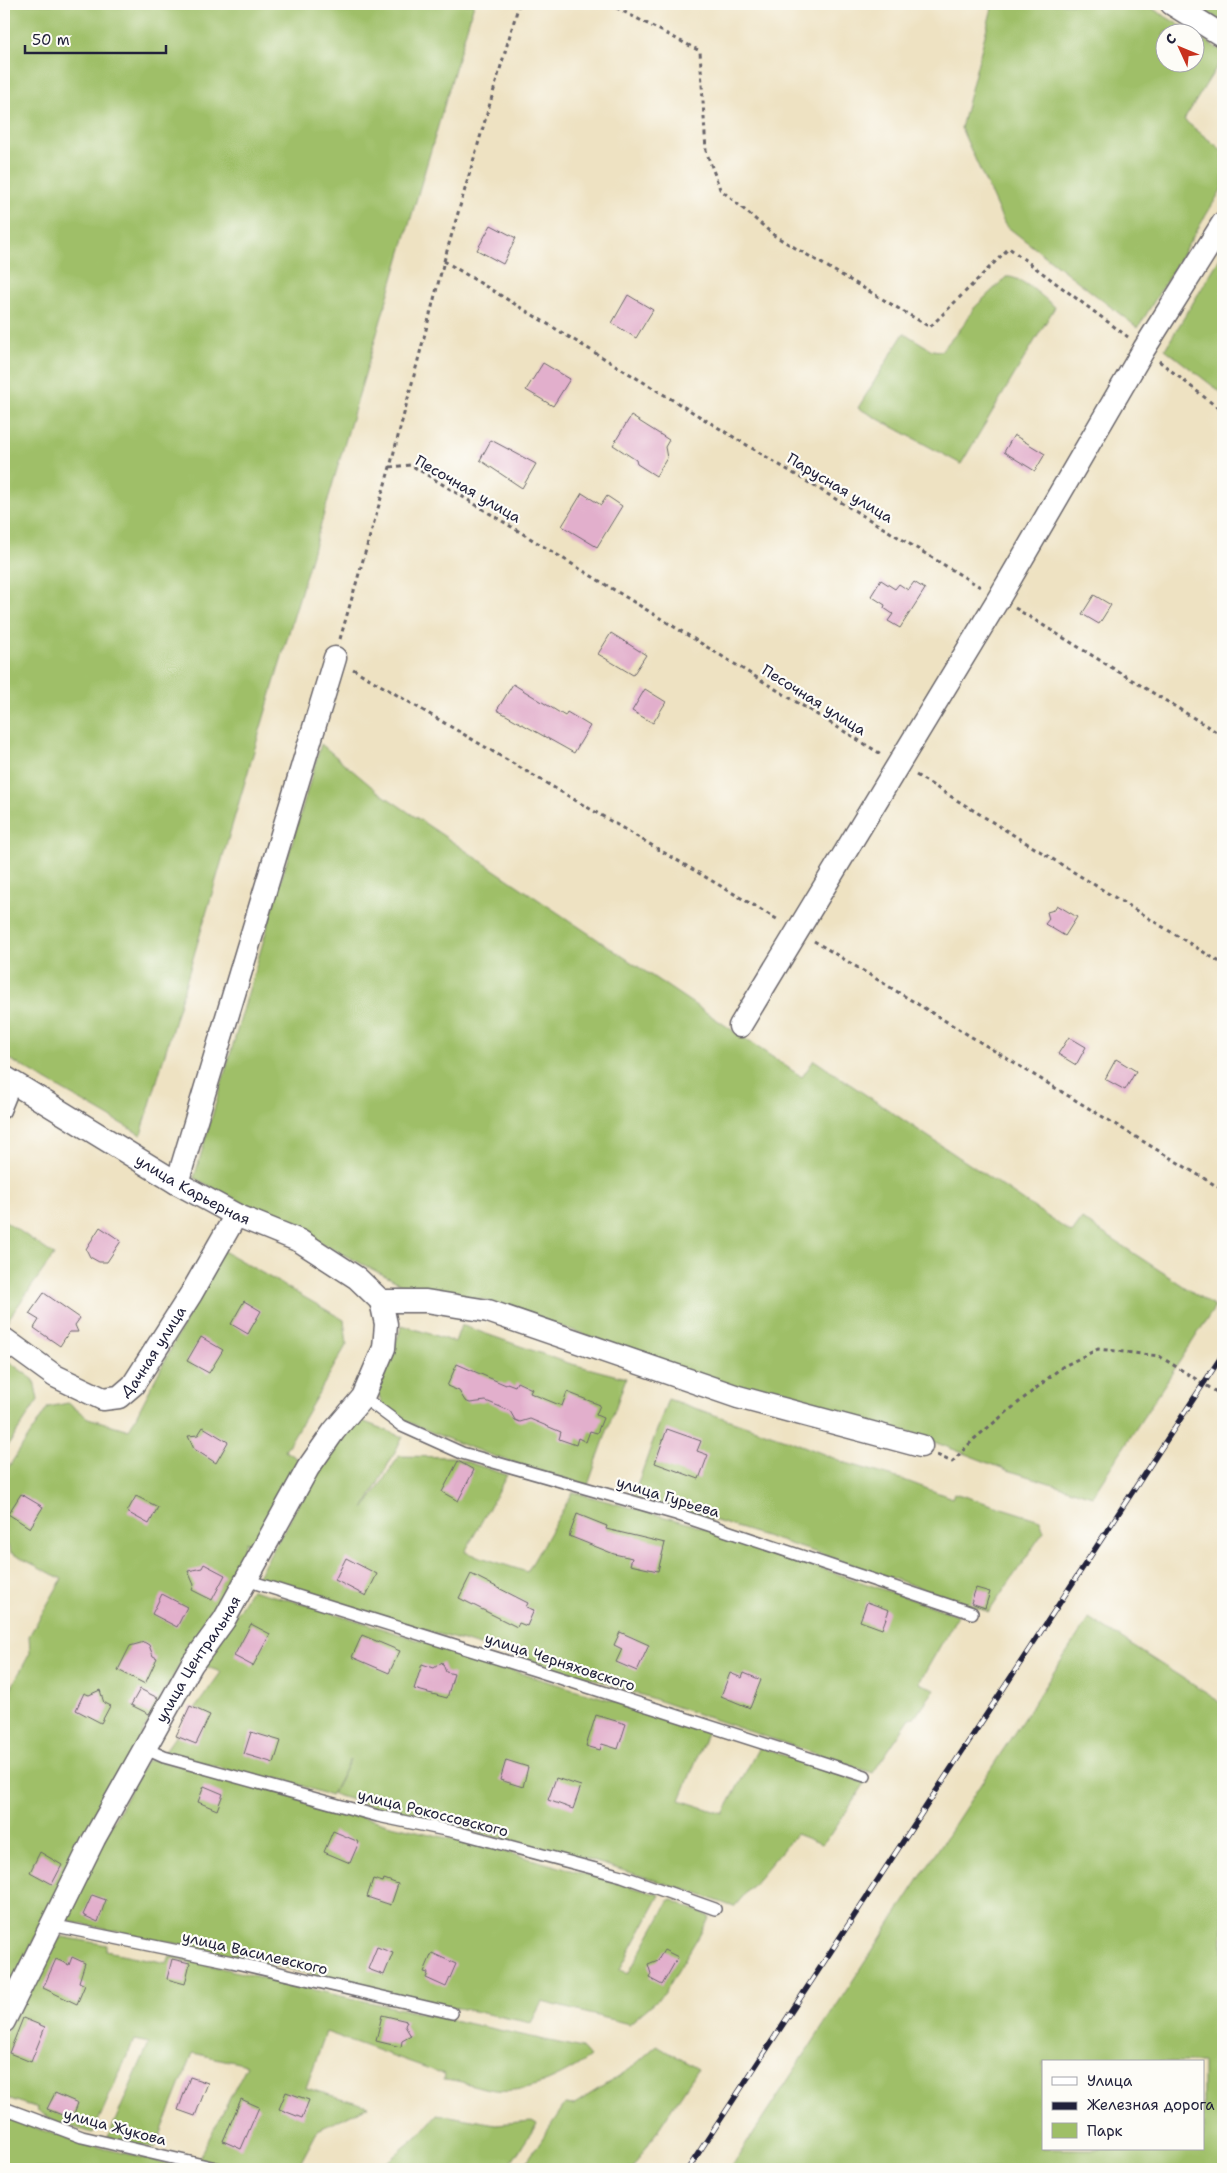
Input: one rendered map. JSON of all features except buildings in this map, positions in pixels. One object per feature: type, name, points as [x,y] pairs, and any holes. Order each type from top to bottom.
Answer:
[{"type":"street","points":[[1172,4],[1223,36]]},
{"type":"street","points":[[740,1026],[999,598],[1144,349],[1223,223]]},
{"type":"street","points":[[177,1183],[335,658]]},
{"type":"street","name":"улица Карьерная","points":[[10,1081],[177,1183],[236,1215],[300,1241],[357,1278],[381,1302]]},
{"type":"street","name":"Дачная улица","points":[[4,1339],[54,1376],[102,1400],[119,1397],[133,1385],[186,1303],[236,1215]]},
{"type":"street","points":[[381,1302],[426,1301],[488,1311],[738,1397],[921,1446]]},
{"type":"street","name":"улица Центральная","points":[[4,2021],[94,1838],[192,1664],[224,1620],[308,1468],[334,1431],[363,1397],[384,1348],[386,1324],[381,1302]]},
{"type":"lane","points":[[4,1112],[10,1081]]},
{"type":"lane","name":"улица Гурьева","points":[[363,1397],[402,1426],[462,1453],[685,1517],[972,1613]]},
{"type":"lane","name":"улица Черняховского","points":[[246,1580],[538,1670],[865,1776]]},
{"type":"lane","name":"улица Рокоссовского","points":[[144,1748],[164,1758],[369,1813],[460,1833],[622,1876],[715,1909]]},
{"type":"lane","name":"улица Василевского","points":[[51,1925],[232,1962],[452,2013]]},
{"type":"lane","name":"улица Жукова","points":[[4,2108],[82,2137],[220,2169]]},
{"type":"path","points":[[335,658],[390,467],[444,261],[519,4]]},
{"type":"path","points":[[609,4],[700,51],[706,151],[720,189],[775,236],[930,327],[1009,248],[1144,349],[1223,412]]},
{"type":"path","name":"Парусная улица","points":[[444,261],[1223,736]]},
{"type":"path","name":"Песочная улица","points":[[390,467],[411,465],[1223,964]]},
{"type":"path","points":[[921,1446],[952,1462],[974,1439],[1062,1367],[1098,1349],[1159,1356],[1223,1396]]},
{"type":"green space","points":[[4,4],[474,4],[141,1135],[4,1056]]},
{"type":"green space","points":[[993,4],[1145,4],[1175,22],[1154,22],[1154,72],[1204,72],[1204,40],[1223,52],[1223,57],[1184,120],[1223,151],[1223,187],[1138,328],[1005,225],[961,128]]},
{"type":"green space","points":[[1193,4],[1223,4],[1223,22]]},
{"type":"green space","points":[[1223,253],[1223,394],[1165,349]]},
{"type":"green space","points":[[1006,277],[1012,277],[1025,284],[1055,307],[961,464],[858,408],[904,333],[932,350],[941,351],[963,326],[974,308]]},
{"type":"green space","points":[[321,744],[377,791],[802,1077],[814,1060],[1072,1233],[1082,1219],[1215,1307],[1092,1496],[1007,1470],[908,1432],[745,1390],[485,1300],[407,1287],[194,1178]]},
{"type":"green space","points":[[4,1220],[54,1255],[5,1324],[4,1324]]},
{"type":"green space","points":[[222,1250],[344,1320],[347,1344],[285,1451],[301,1461],[252,1545],[246,1542],[231,1574],[234,1575],[191,1644],[152,1715],[10,1986],[4,1984],[4,1701],[30,1653],[29,1636],[62,1579],[11,1553],[4,1537],[4,1474],[48,1407],[68,1403],[88,1418],[129,1430]]},
{"type":"green space","points":[[402,1325],[455,1342],[461,1325],[568,1363],[626,1378],[588,1485],[485,1453],[385,1411],[378,1393]]},
{"type":"green space","points":[[4,1358],[34,1380],[38,1400],[4,1452]]},
{"type":"green space","points":[[668,1399],[791,1441],[846,1463],[904,1480],[952,1498],[954,1493],[1040,1520],[1044,1531],[989,1612],[812,1551],[633,1497]]},
{"type":"green space","points":[[352,1417],[403,1437],[364,1509],[399,1456],[453,1457],[507,1475],[465,1552],[527,1572],[573,1492],[691,1524],[958,1615],[919,1683],[935,1689],[915,1717],[910,1718],[873,1773],[594,1679],[428,1631],[257,1578],[319,1468]]},
{"type":"green space","points":[[251,1590],[312,1606],[536,1678],[709,1729],[680,1800],[723,1814],[759,1747],[865,1783],[831,1835],[822,1844],[796,1834],[734,1907],[687,1890],[566,1853],[392,1813],[333,1794],[350,1759],[331,1796],[277,1777],[274,1783],[164,1752],[221,1672],[204,1666]]},
{"type":"green space","points":[[1089,1618],[1223,1704],[1223,2169],[730,2169]]},
{"type":"green space","points":[[156,1760],[270,1789],[387,1824],[495,1849],[660,1895],[620,1969],[628,1974],[670,1899],[710,1917],[664,1994],[629,2024],[542,2002],[531,2023],[405,1997],[232,1955],[70,1922],[64,1913],[146,1761]]},
{"type":"green space","points":[[63,1937],[107,1945],[106,1951],[167,1963],[170,1956],[341,1996],[582,2048],[590,2057],[555,2078],[542,2083],[516,2090],[489,2089],[443,2079],[444,2074],[326,2032],[306,2088],[368,2106],[318,2130],[297,2169],[238,2169],[198,2160],[247,2065],[193,2053],[155,2148],[108,2137],[149,2043],[134,2040],[93,2133],[59,2123],[37,2111],[38,2108],[4,2097],[4,2036],[49,1943]]},
{"type":"green space","points":[[657,2045],[698,2069],[632,2169],[522,2169],[565,2104],[573,2105],[630,2069]]},
{"type":"green space","points":[[437,2114],[496,2124],[532,2121],[537,2124],[507,2169],[344,2169],[387,2162],[422,2132]]},
{"type":"green space","points":[[4,2115],[72,2140],[190,2169],[4,2169]]},
{"type":"railway","points":[[688,2169],[1223,1354]]}]
